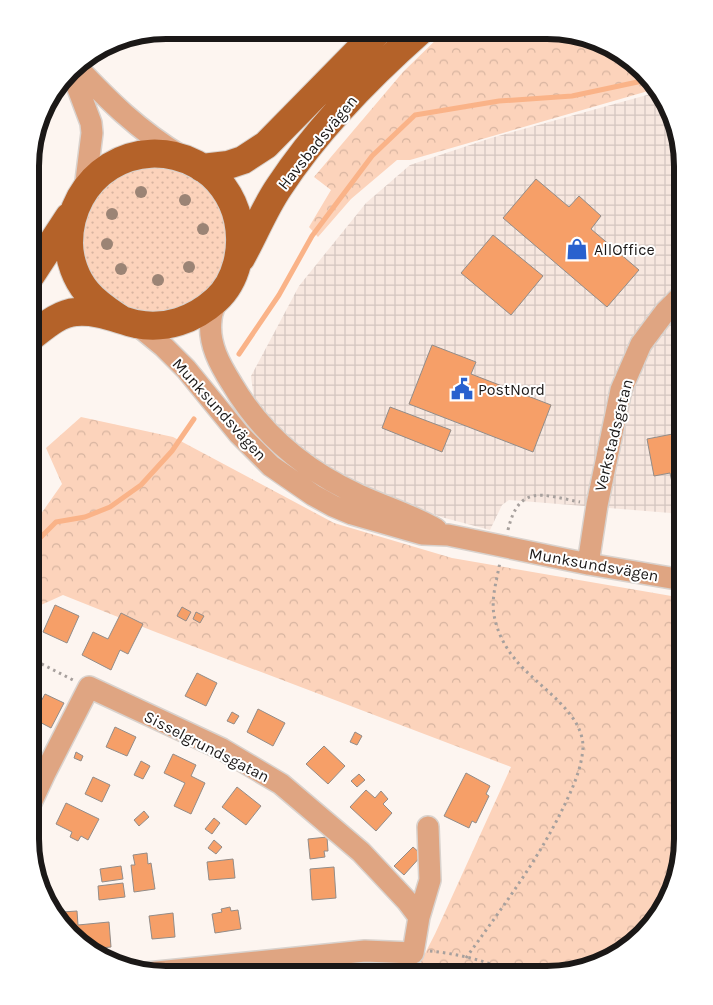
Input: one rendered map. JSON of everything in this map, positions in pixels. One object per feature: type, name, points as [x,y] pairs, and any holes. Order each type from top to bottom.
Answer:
[{"type":"main road","name":"Havsbadsvägen","points":[[194,163],[228,165],[243,160],[266,145],[370,39]]},
{"type":"main road","name":"Havsbadsvägen","points":[[236,268],[278,188],[303,154],[338,113],[388,60],[411,39]]},
{"type":"main road","points":[[39,263],[80,199],[99,174],[119,161],[140,154],[163,154],[194,163],[217,180],[229,195],[241,231],[240,250],[236,268],[228,284],[218,299],[196,315],[171,324],[154,326],[96,313],[76,312],[62,315],[39,331]]},
{"type":"main road","points":[[80,199],[69,230],[69,252],[75,273],[86,291],[101,307],[127,321]]},
{"type":"street","points":[[81,71],[130,120],[194,163]]},
{"type":"street","points":[[74,78],[91,123],[92,134],[80,199]]},
{"type":"street","name":"Munksundsvägen","points":[[218,299],[211,319],[211,338],[217,357],[241,400],[275,440],[294,457],[334,483],[424,522],[448,535]]},
{"type":"street","name":"Verkstadsgatan","points":[[588,564],[597,505],[621,390],[641,344],[674,303]]},
{"type":"street","name":"Munksundsvägen","points":[[127,321],[164,347],[186,369],[255,451],[271,466],[313,495],[352,514],[422,534],[448,535],[588,564],[674,578]]},
{"type":"street","points":[[39,784],[89,688]]},
{"type":"street","name":"Sisselgrundsgatan","points":[[89,688],[222,749],[281,784],[361,852],[407,901],[419,917]]},
{"type":"street","points":[[216,966],[365,951],[413,953],[419,917],[430,880],[428,827]]},
{"type":"path","points":[[466,958],[517,887],[552,831],[577,776],[583,746],[575,721],[516,661],[500,635],[494,614],[494,601],[511,518],[519,503],[533,495],[597,505]]},
{"type":"path","points":[[39,663],[89,688]]},
{"type":"path","points":[[413,953],[428,951],[449,953],[490,966]]},
{"type":"shaded area","points":[[652,94],[661,110],[670,133],[674,166],[674,513],[509,500],[502,505],[490,530],[441,517],[336,477],[282,432],[254,399],[251,376],[299,286],[366,203],[410,165],[491,138]]},
{"type":"green space","points":[[437,39],[564,40],[596,48],[618,60],[631,70],[650,91],[410,160],[397,160],[351,199],[318,237],[309,227],[331,190],[314,177],[403,72]]},
{"type":"green space","points":[[154,167],[182,173],[205,189],[221,212],[227,240],[221,268],[205,291],[182,307],[154,313],[126,307],[103,291],[87,268],[81,240],[87,212],[103,189],[126,173]]},
{"type":"green space","points":[[81,417],[173,437],[334,523],[452,558],[674,596],[674,847],[668,880],[653,910],[643,923],[618,945],[588,960],[572,964],[547,966],[419,966],[511,767],[63,595],[39,606],[39,517],[62,484],[46,448]]},
{"type":"building","name":"AllOffice","points":[[536,179],[569,207],[579,196],[601,216],[591,229],[639,270],[607,307],[503,218]]},
{"type":"building","points":[[493,235],[543,276],[511,315],[461,273]]},
{"type":"building","name":"PostNord","points":[[432,345],[476,362],[471,374],[551,405],[533,452],[409,404]]},
{"type":"building","points":[[390,407],[451,430],[442,452],[382,428]]},
{"type":"building","points":[[674,434],[674,491],[670,473],[654,476],[647,439]]},
{"type":"building","points":[[55,605],[79,616],[67,643],[43,632]]},
{"type":"building","points":[[182,607],[191,612],[186,621],[177,616]]},
{"type":"building","points":[[196,612],[204,616],[200,623],[193,619]]},
{"type":"building","points":[[121,613],[143,624],[128,654],[120,650],[111,670],[82,655],[93,632],[108,639]]},
{"type":"building","points":[[197,673],[217,683],[206,706],[185,696]]},
{"type":"building","points":[[45,694],[64,703],[51,728],[39,722],[39,705]]},
{"type":"building","points":[[258,709],[285,723],[273,746],[247,732]]},
{"type":"building","points":[[232,712],[239,716],[234,724],[227,721]]},
{"type":"building","points":[[115,727],[136,737],[127,756],[106,747]]},
{"type":"building","points":[[355,732],[362,736],[357,745],[350,742]]},
{"type":"building","points":[[324,746],[345,766],[328,784],[306,764]]},
{"type":"building","points":[[76,752],[83,756],[81,761],[74,758]]},
{"type":"building","points":[[173,754],[196,765],[191,776],[205,783],[191,814],[174,806],[185,783],[164,773]]},
{"type":"building","points":[[141,761],[150,766],[143,779],[134,775]]},
{"type":"building","points":[[466,773],[490,786],[486,794],[489,796],[476,823],[472,821],[469,828],[444,816]]},
{"type":"building","points":[[359,774],[365,780],[357,787],[351,781]]},
{"type":"building","points":[[93,777],[110,785],[102,802],[85,794]]},
{"type":"building","points":[[237,787],[261,806],[246,825],[222,807]]},
{"type":"building","points":[[366,790],[375,798],[381,791],[388,799],[383,804],[392,813],[376,831],[350,807]]},
{"type":"building","points":[[66,803],[99,819],[88,840],[81,836],[78,841],[70,837],[72,832],[56,824]]},
{"type":"building","points":[[144,811],[149,817],[139,826],[134,820]]},
{"type":"building","points":[[214,818],[220,823],[212,834],[205,829]]},
{"type":"building","points":[[327,837],[328,851],[324,851],[325,857],[310,859],[308,839]]},
{"type":"building","points":[[214,840],[222,847],[216,854],[208,848]]},
{"type":"building","points":[[413,847],[422,855],[404,875],[394,866]]},
{"type":"building","points":[[147,853],[148,864],[151,863],[155,889],[134,892],[131,865],[135,865],[133,855]]},
{"type":"building","points":[[233,859],[235,878],[209,880],[207,862]]},
{"type":"building","points":[[121,866],[123,879],[102,882],[100,869]]},
{"type":"building","points":[[334,867],[336,898],[312,900],[310,869]]},
{"type":"building","points":[[123,883],[125,897],[99,900],[98,886]]},
{"type":"building","points":[[230,907],[231,911],[238,910],[241,929],[215,933],[212,914],[222,912],[221,909]]},
{"type":"building","points":[[77,911],[78,925],[109,922],[111,947],[100,948],[88,940],[65,917],[63,912]]},
{"type":"building","points":[[173,913],[175,937],[152,939],[149,916]]},
{"type":"waterway","points":[[239,354],[279,295],[312,236],[372,156],[415,115],[499,101],[572,96],[642,81]]},
{"type":"waterway","points":[[39,539],[56,522],[85,517],[110,507],[141,485],[172,451],[194,419]]},
{"type":"place","name":"AllOffice","points":[[577,249]]},
{"type":"place","name":"PostNord","points":[[462,389]]}]
